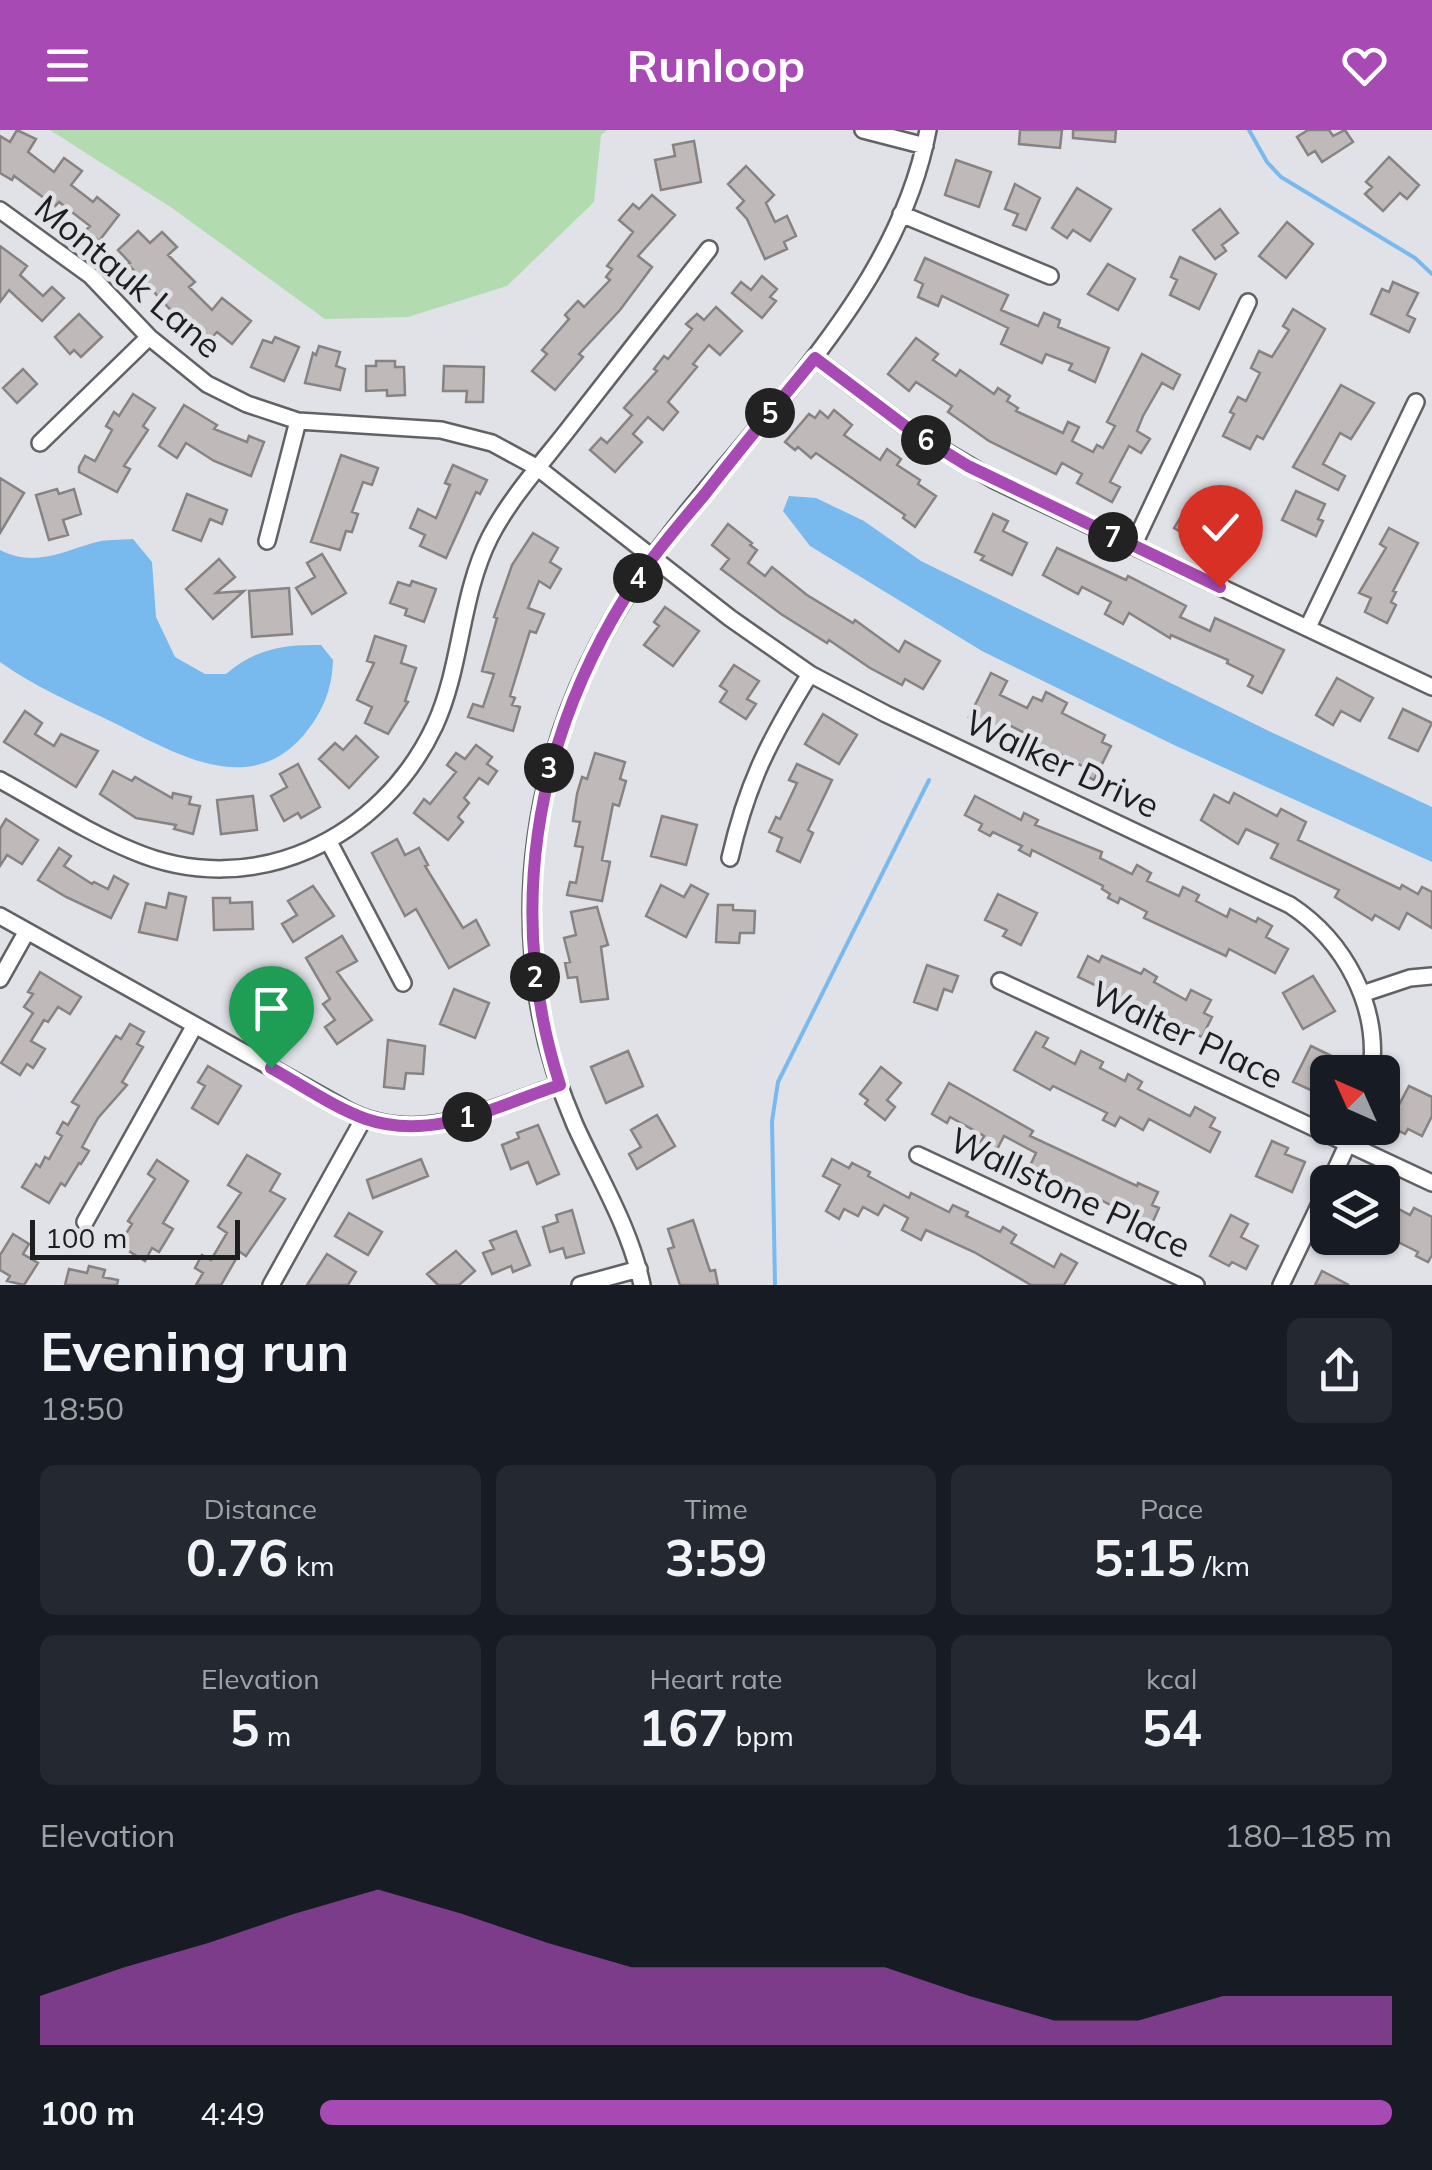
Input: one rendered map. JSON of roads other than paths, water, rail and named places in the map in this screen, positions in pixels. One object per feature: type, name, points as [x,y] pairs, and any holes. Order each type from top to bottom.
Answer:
[{"type":"street","points":[[580,1285],[640,1277],[622,1221],[560,1085],[544,1031],[533,958],[531,876],[539,814],[553,754],[578,688],[616,614],[652,558],[815,358],[857,300],[901,214],[927,138],[863,130]]},
{"type":"street","name":"Montauk Lane","points":[[0,210],[91,276],[149,338],[207,384],[246,404],[298,421],[442,430],[492,443],[538,468],[652,558]]},
{"type":"street","points":[[901,214],[1050,276]]},
{"type":"street","points":[[0,780],[135,852],[185,866],[229,869],[277,862],[329,842],[353,826],[387,795],[416,759],[436,722],[474,574],[491,534],[709,249]]},
{"type":"street","points":[[1133,546],[1248,302]]},
{"type":"street","points":[[40,443],[149,338]]},
{"type":"street","points":[[815,358],[913,432],[968,466],[1432,686]]},
{"type":"street","points":[[1308,628],[1416,402]]},
{"type":"street","points":[[267,541],[298,421]]},
{"type":"street","name":"Walker Drive","points":[[652,558],[810,674],[925,733],[1290,905],[1328,937],[1362,994],[1372,1034],[1371,1055]]},
{"type":"street","points":[[730,858],[757,766],[810,674]]},
{"type":"street","points":[[329,842],[403,983]]},
{"type":"street","points":[[0,916],[364,1118],[403,1127],[438,1125],[560,1085]]},
{"type":"street","points":[[0,980],[27,931]]},
{"type":"street","points":[[1362,994],[1410,978],[1432,976]]},
{"type":"street","name":"Walter Place","points":[[1000,981],[1310,1126]]},
{"type":"street","points":[[85,1222],[195,1025]]},
{"type":"street","points":[[271,1285],[364,1118]]},
{"type":"street","name":"Walter Place","points":[[1350,1145],[1432,1183]]},
{"type":"street","name":"Wallstone Place","points":[[918,1155],[1196,1285]]},
{"type":"street","points":[[1281,1285],[1310,1225]]},
{"type":"water","points":[[789,496],[816,498],[864,521],[921,561],[1432,807],[1432,862],[1174,745],[982,651],[810,546],[783,511]]},
{"type":"water","points":[[133,539],[152,562],[156,617],[175,657],[205,674],[226,674],[259,654],[295,646],[321,645],[333,660],[331,681],[321,709],[303,736],[281,755],[257,765],[232,767],[181,755],[52,693],[0,662],[0,550],[35,558],[98,542]]},
{"type":"waterway","points":[[1249,130],[1267,162],[1281,177],[1415,258],[1432,274]]},
{"type":"waterway","points":[[775,1285],[772,1121],[778,1082],[929,780]]}]
